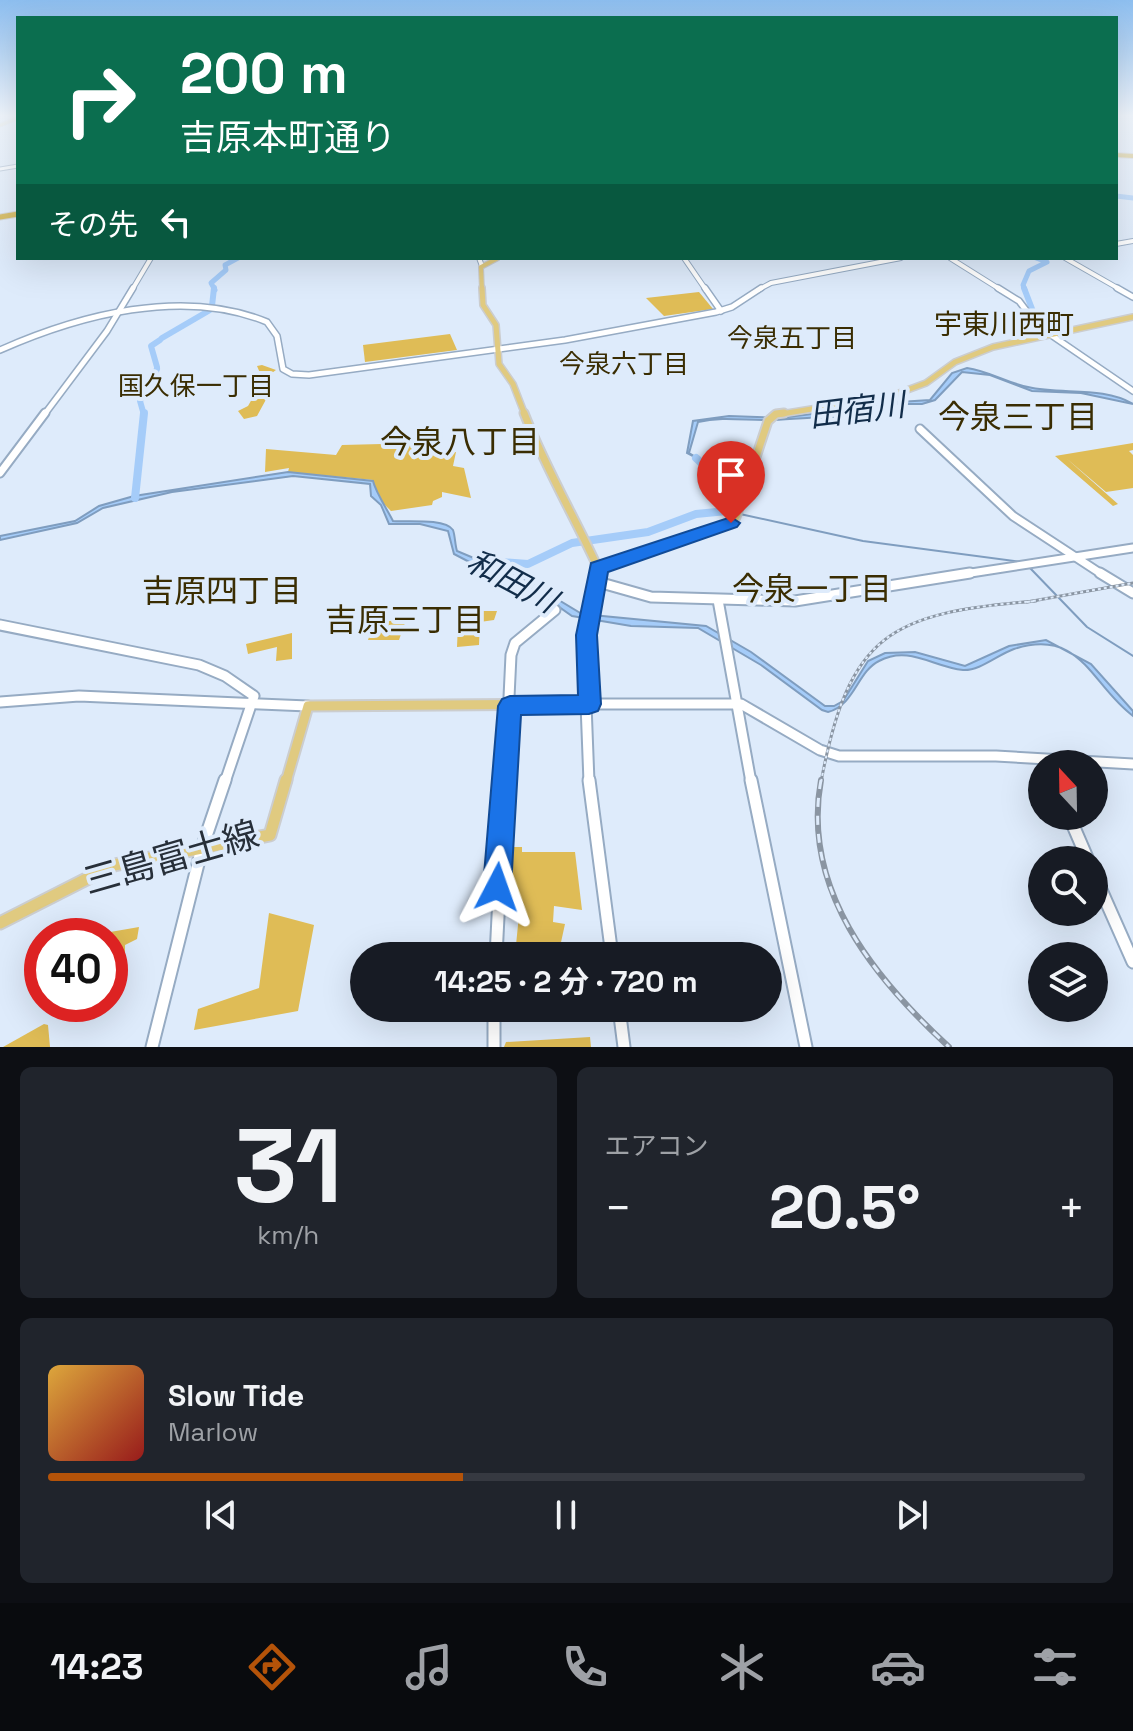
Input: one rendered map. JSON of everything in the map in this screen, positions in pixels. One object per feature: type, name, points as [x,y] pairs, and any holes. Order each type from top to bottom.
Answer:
[{"type":"main road","points":[[308,706],[588,704],[587,635],[598,568],[569,506],[545,467],[513,384],[499,364],[496,325],[483,303],[482,266],[494,260]]},
{"type":"main road","points":[[598,568],[731,523],[769,419],[776,414],[891,396],[926,383],[955,362],[1000,345],[1133,317]]},
{"type":"main road","name":"三島富士線","points":[[0,923],[105,868],[270,835],[308,706]]},
{"type":"street","points":[[0,473],[107,331],[150,260]]},
{"type":"street","points":[[480,260],[482,266]]},
{"type":"street","points":[[685,260],[721,311]]},
{"type":"street","points":[[0,350],[47,330],[118,315],[194,307],[265,321],[275,330],[283,369],[299,375],[593,335],[721,311],[736,307],[754,291],[771,283],[891,260]]},
{"type":"street","points":[[953,260],[1019,301],[1032,321],[1133,391]]},
{"type":"street","points":[[1068,260],[1133,297]]},
{"type":"street","points":[[920,429],[993,499],[1073,558],[1133,593]]},
{"type":"street","points":[[598,582],[651,597],[795,601],[1133,548]]},
{"type":"street","points":[[718,600],[735,704],[806,1047]]},
{"type":"street","points":[[497,942],[511,655],[515,643],[555,610]]},
{"type":"street","points":[[0,625],[199,665],[225,676],[254,696],[202,848],[152,1047]]},
{"type":"street","points":[[0,702],[79,696],[252,706],[308,706]]},
{"type":"street","points":[[610,942],[589,792],[588,704],[741,704],[820,750],[839,756],[1028,761]]},
{"type":"street","points":[[1108,763],[1133,764]]},
{"type":"street","points":[[1108,906],[1133,962]]},
{"type":"street","points":[[494,1022],[494,1047]]},
{"type":"street","points":[[621,1022],[624,1047]]},
{"type":"shaded area","points":[[699,292],[713,309],[664,316],[646,298]]},
{"type":"shaded area","points":[[450,334],[457,350],[365,362],[363,345]]},
{"type":"shaded area","points":[[257,366],[276,370],[269,375],[262,391],[269,394],[257,416],[244,419],[238,411],[248,406],[252,399],[249,384],[260,373]]},
{"type":"shaded area","points":[[421,443],[423,449],[440,454],[456,452],[453,466],[464,468],[471,498],[442,492],[442,497],[433,501],[432,505],[391,511],[377,497],[373,480],[288,472],[289,468],[265,472],[266,449],[336,455],[342,445]]},
{"type":"shaded area","points":[[1133,443],[1133,450],[1129,451],[1133,455],[1133,488],[1106,492],[1066,458],[1118,504],[1113,506],[1055,456]]},
{"type":"shaded area","points":[[475,611],[497,611],[494,620],[480,622],[479,645],[457,647],[458,623],[472,622]]},
{"type":"shaded area","points":[[406,620],[399,640],[368,640],[374,622]]},
{"type":"shaded area","points":[[292,633],[292,659],[276,661],[277,647],[248,654],[246,644]]},
{"type":"shaded area","points":[[509,847],[522,847],[522,852],[575,852],[582,910],[554,906],[553,922],[565,924],[561,942],[516,942],[520,905],[504,905]]},
{"type":"shaded area","points":[[269,913],[314,925],[298,1011],[194,1030],[198,1009],[259,988]]},
{"type":"shaded area","points":[[139,927],[137,939],[128,944],[128,929]]},
{"type":"shaded area","points":[[44,1024],[48,1025],[50,1047],[3,1047]]},
{"type":"shaded area","points":[[590,1037],[591,1047],[504,1047],[506,1042]]},
{"type":"water","points":[[967,368],[983,372],[1028,387],[1109,395],[1133,404],[1081,393],[1032,391],[990,375],[962,372],[935,400],[922,404],[877,404],[861,417],[698,422],[689,453],[706,463],[687,453],[693,421],[729,416],[780,418],[820,413],[862,414],[873,400],[930,400],[952,373]]},
{"type":"water","points":[[288,472],[373,481],[393,521],[434,522],[449,526],[453,530],[457,551],[476,559],[496,561],[479,562],[527,581],[582,614],[706,626],[751,652],[825,706],[834,706],[843,701],[868,661],[885,653],[915,652],[965,666],[1009,646],[1046,640],[1065,650],[1037,644],[1014,649],[969,670],[911,656],[890,657],[872,666],[844,703],[828,712],[761,665],[698,628],[631,626],[572,616],[532,588],[454,554],[448,531],[420,524],[389,524],[381,505],[371,496],[370,484],[293,476],[172,492],[103,508],[77,523],[0,540],[0,536],[75,521],[99,506],[134,496]]},
{"type":"water","points":[[1072,654],[1091,664],[1133,711],[1133,716],[1083,663]]},
{"type":"waterway","points":[[1118,196],[1133,198]]},
{"type":"waterway","points":[[214,288],[211,283],[226,270],[225,265],[234,260]]},
{"type":"waterway","points":[[1025,290],[1023,285],[1029,271],[1047,262],[1042,260]]},
{"type":"waterway","points":[[212,306],[214,288]]},
{"type":"waterway","points":[[1024,288],[1034,314]]},
{"type":"waterway","points":[[162,338],[210,310]]},
{"type":"waterway","points":[[157,367],[151,346],[160,340]]},
{"type":"waterway","points":[[144,414],[140,401],[157,369]]},
{"type":"waterway","points":[[135,498],[144,414]]},
{"type":"waterway","name":"田宿川","points":[[487,561],[528,564],[572,543],[648,532],[696,514],[727,511],[708,469],[696,458]]},
{"type":"waterway","points":[[740,514],[863,541],[1021,562]]},
{"type":"waterway","points":[[1030,568],[1087,627],[1133,656]]},
{"type":"railway","points":[[1028,602],[1133,583]]},
{"type":"railway","points":[[1028,602],[1036,601]]},
{"type":"railway","points":[[821,782],[832,732],[846,693],[863,662],[884,640],[911,624],[945,613],[1028,602]]},
{"type":"railway","points":[[821,780],[818,820],[822,858],[833,894],[849,928],[895,992],[949,1047]]},
{"type":"district","name":"宇東川西町","points":[[1004,324]]},
{"type":"district","name":"今泉五丁目","points":[[792,338]]},
{"type":"district","name":"今泉六丁目","points":[[624,364]]},
{"type":"district","name":"国久保一丁目","points":[[196,386]]},
{"type":"district","name":"今泉三丁目","points":[[1018,417]]},
{"type":"district","name":"今泉八丁目","points":[[460,442]]},
{"type":"district","name":"今泉一丁目","points":[[812,589]]},
{"type":"district","name":"吉原四丁目","points":[[222,591]]},
{"type":"district","name":"吉原三丁目","points":[[405,620]]},
{"type":"route","points":[[497,887],[510,706],[589,704],[587,635],[598,568],[731,523]]},
{"type":"water label","name":"和田川","points":[[512,581]]}]
